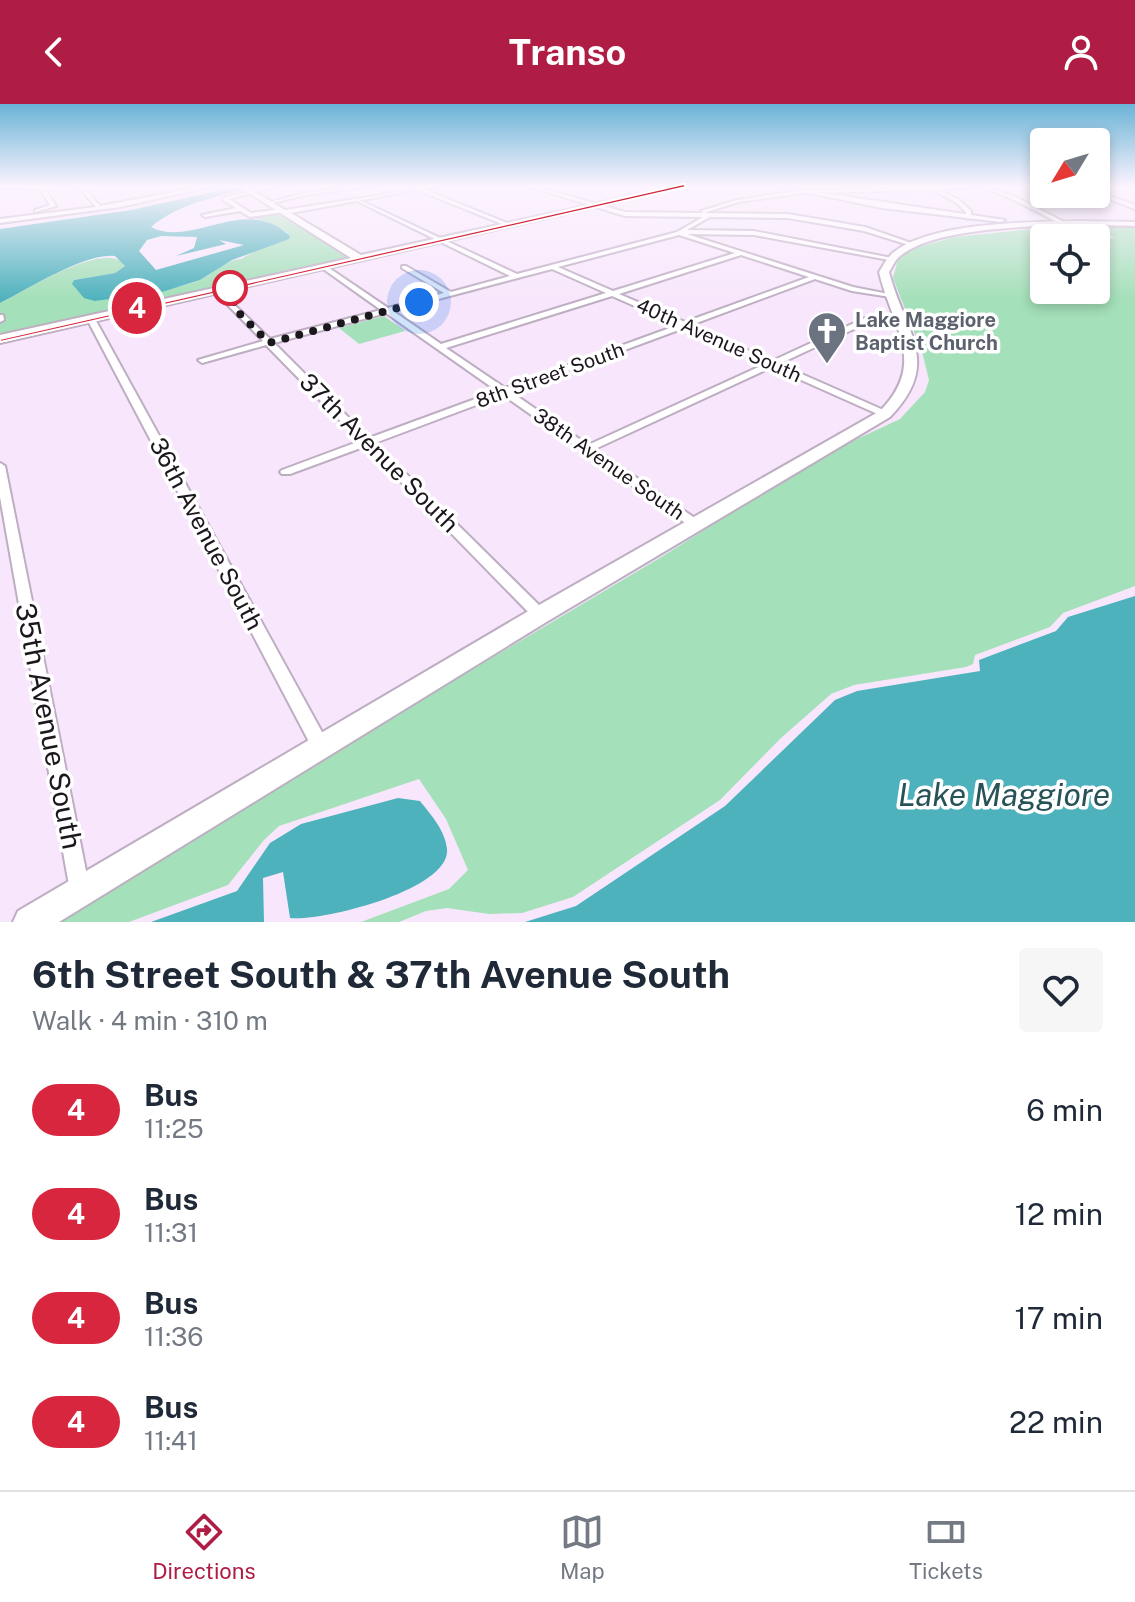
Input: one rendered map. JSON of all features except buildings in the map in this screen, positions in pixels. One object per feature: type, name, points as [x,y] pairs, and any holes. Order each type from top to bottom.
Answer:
[{"type":"street","points":[[307,224],[363,258]]},
{"type":"street","points":[[408,224],[516,276]]},
{"type":"street","points":[[0,339],[513,224]]},
{"type":"street","points":[[679,233],[689,224]]},
{"type":"street","points":[[843,224],[915,243]]},
{"type":"street","points":[[1020,224],[1025,225]]},
{"type":"street","points":[[29,922],[322,749],[540,615],[885,414],[906,391],[913,369],[912,355],[884,272],[889,258],[915,243],[1037,224]]},
{"type":"street","points":[[202,360],[679,233],[710,230],[767,235],[889,258]]},
{"type":"street","points":[[679,233],[863,292],[890,295]]},
{"type":"street","points":[[441,347],[742,253]]},
{"type":"street","name":"38th Avenue South","points":[[324,267],[695,524]]},
{"type":"street","points":[[404,267],[450,294]]},
{"type":"street","name":"40th Avenue South","points":[[553,267],[885,414]]},
{"type":"street","name":"8th Street South","points":[[286,472],[815,277]]},
{"type":"street","name":"37th Avenue South","points":[[217,291],[540,615]]},
{"type":"street","name":"36th Avenue South","points":[[91,319],[322,749]]},
{"type":"street","points":[[587,449],[868,320],[898,320]]},
{"type":"street","name":"35th Avenue South","points":[[0,466],[80,892]]},
{"type":"green space","points":[[272,224],[296,224],[349,259],[355,259],[0,336],[0,303],[84,262],[116,259],[125,266],[115,273],[74,280],[75,288],[95,301],[183,286],[288,233]]},
{"type":"green space","points":[[1110,225],[1135,226],[1135,586],[1063,613],[1050,627],[975,655],[973,664],[966,667],[854,685],[831,694],[781,738],[720,800],[573,897],[522,913],[489,914],[447,908],[426,911],[399,922],[361,922],[449,889],[468,870],[446,819],[419,779],[279,826],[228,885],[129,922],[48,922],[663,556],[825,454],[900,419],[925,392],[929,380],[922,352],[893,278],[898,259],[909,250],[954,237],[1030,229],[1030,304],[1110,304],[1110,239],[1115,238],[1110,236]]},
{"type":"green space","points":[[384,316],[405,331],[359,344],[339,328]]},
{"type":"water","points":[[33,224],[155,224],[151,227],[167,232],[183,232],[218,224],[273,224],[290,236],[232,260],[200,280],[162,292],[95,301],[84,298],[72,284],[74,280],[115,273],[125,266],[115,256],[103,256],[73,265],[0,303],[0,229]],"holes":[[[161,236],[197,237],[194,248],[176,256],[226,244],[219,240],[244,245],[156,270],[139,251],[147,240]]]},
{"type":"water","name":"Lake Maggiore","points":[[1135,596],[1135,922],[525,922],[576,906],[725,806],[835,700],[857,691],[980,671],[979,660],[1056,631],[1068,617]]},
{"type":"water","points":[[398,798],[420,801],[440,829],[447,849],[443,864],[429,878],[407,890],[354,909],[290,918],[283,872],[263,878],[264,922],[151,922],[237,891],[270,843],[301,824]]},
{"type":"bus line","name":"4","points":[[0,339],[516,224]]},
{"type":"place","name":"Lake Maggiore Baptist Church","points":[[827,365]]},
{"type":"route","points":[[230,288],[236,310],[269,343],[419,302]]}]
